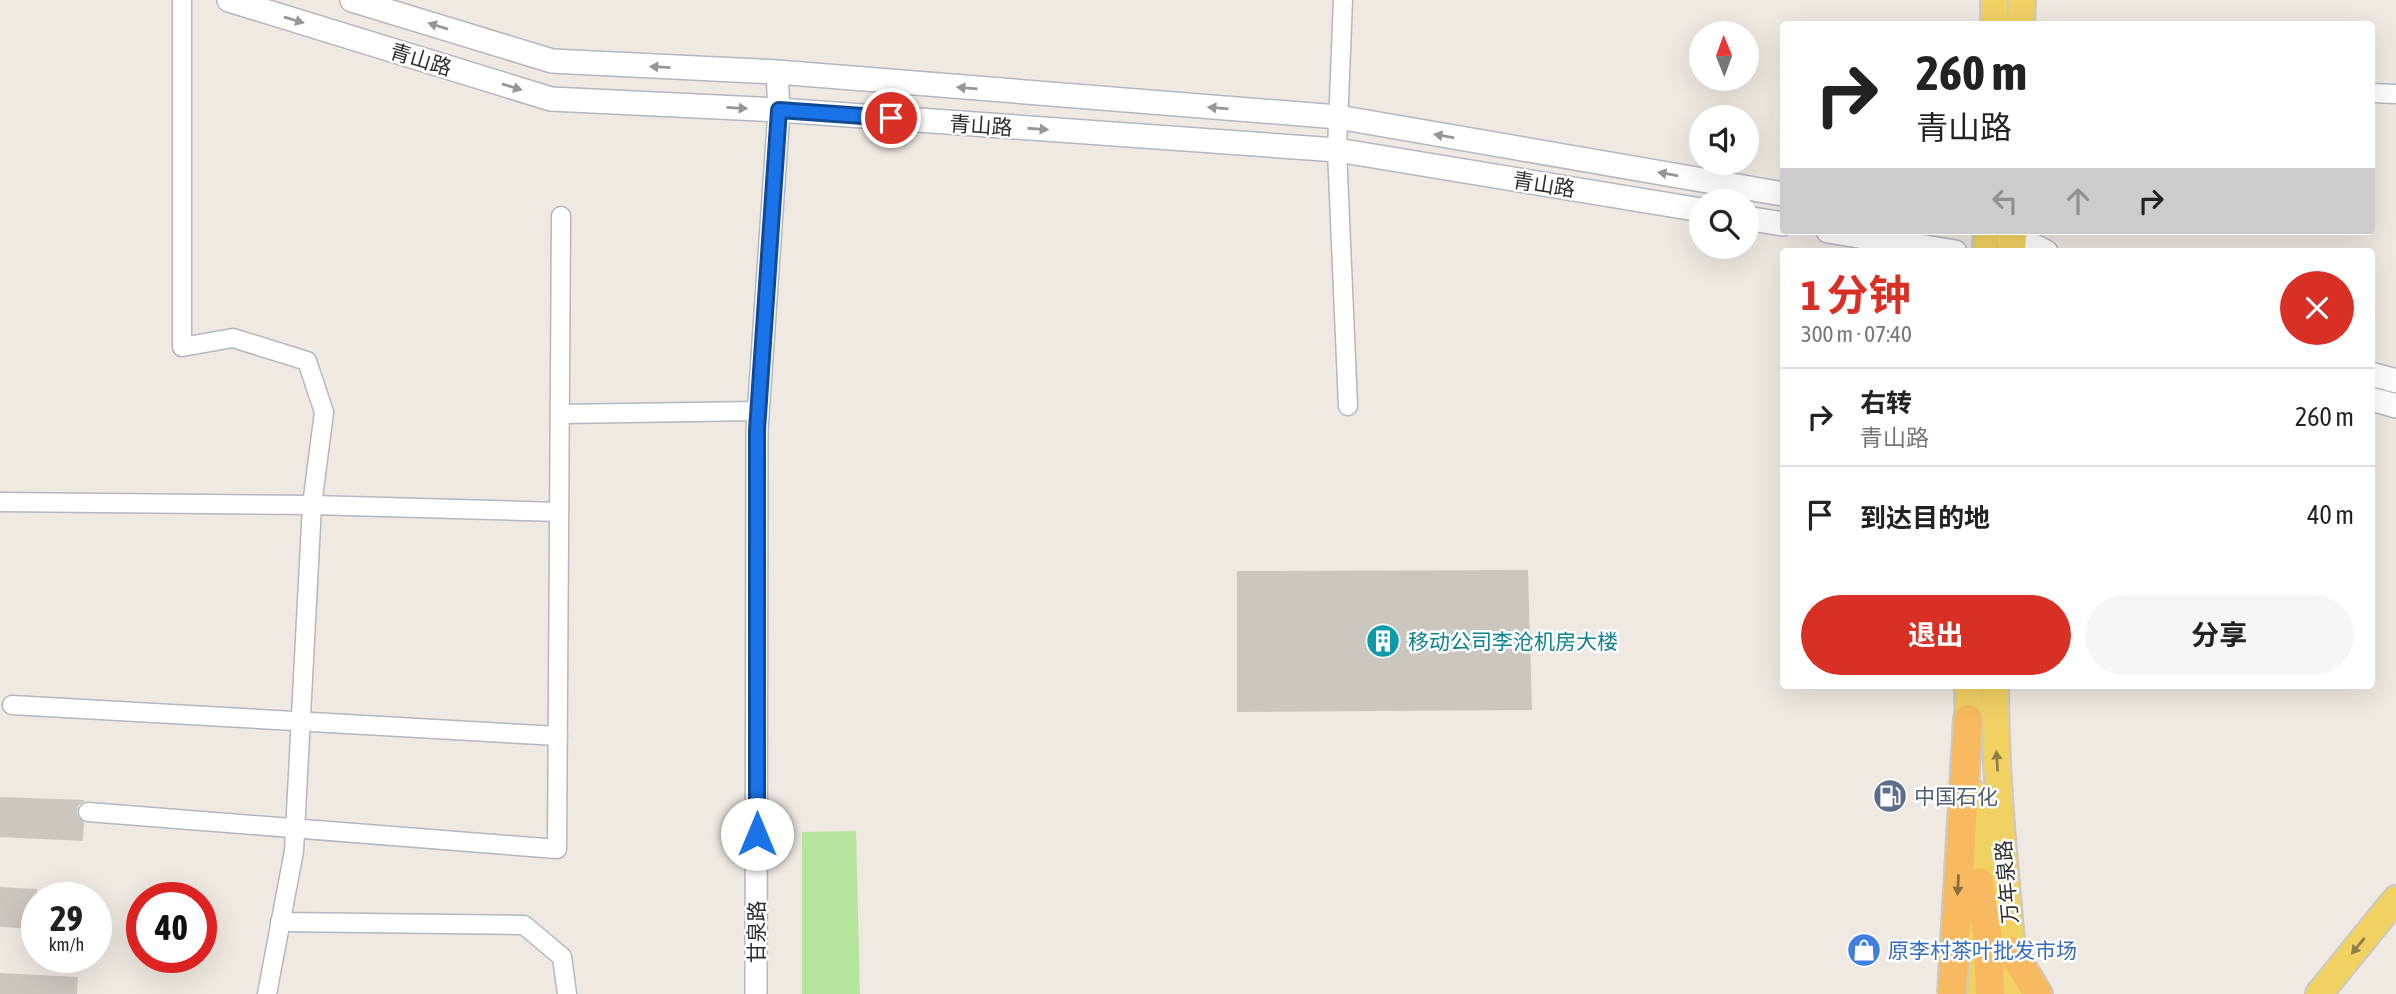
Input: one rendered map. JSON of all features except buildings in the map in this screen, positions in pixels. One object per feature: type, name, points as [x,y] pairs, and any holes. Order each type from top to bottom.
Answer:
[{"type":"highway","points":[[1952,994],[1968,719]]},
{"type":"highway","points":[[1979,882],[1988,941],[1990,994]]},
{"type":"highway","points":[[2012,951],[2038,994]]},
{"type":"main road","name":"青山路","points":[[229,0],[551,99],[779,110],[1337,150],[1689,208]]},
{"type":"main road","name":"青山路","points":[[352,0],[389,6],[552,61],[777,72],[1338,117],[1780,193]]},
{"type":"main road","points":[[1994,0],[1994,21]]},
{"type":"main road","points":[[2021,21],[2022,0]]},
{"type":"main road","points":[[1759,220],[1780,224]]},
{"type":"main road","points":[[1852,235],[1931,248]]},
{"type":"main road","points":[[2008,237],[2036,248]]},
{"type":"main road","points":[[2375,375],[2396,381]]},
{"type":"main road","points":[[2375,400],[2396,406]]},
{"type":"main road","name":"万年泉路","points":[[1968,689],[1979,882],[1973,994]]},
{"type":"main road","name":"万年泉路","points":[[1995,689],[1995,722],[2016,994]]},
{"type":"main road","points":[[2319,994],[2396,899]]},
{"type":"street","points":[[182,0],[182,347],[233,338],[307,361],[324,412],[312,505],[294,851],[267,994]]},
{"type":"street","points":[[1343,0],[1337,150],[1348,406]]},
{"type":"street","name":"甘泉路","points":[[756,994],[759,411],[779,110],[777,72]]},
{"type":"street","points":[[2375,93],[2396,94]]},
{"type":"street","points":[[88,812],[557,849],[561,216]]},
{"type":"street","points":[[560,414],[759,411]]},
{"type":"street","points":[[0,502],[312,505],[559,512]]},
{"type":"street","points":[[12,705],[558,736]]},
{"type":"street","points":[[280,922],[524,925],[562,957],[567,994]]},
{"type":"green space","points":[[856,831],[860,994],[802,994],[802,832]]},
{"type":"place","name":"移动公司李沧机房大楼","points":[[1383,641]]},
{"type":"place","name":"中国石化","points":[[1890,796]]},
{"type":"place","name":"原李村茶叶批发市场","points":[[1864,950]]},
{"type":"route","points":[[757,834],[757,430],[779,110],[891,118]]}]
